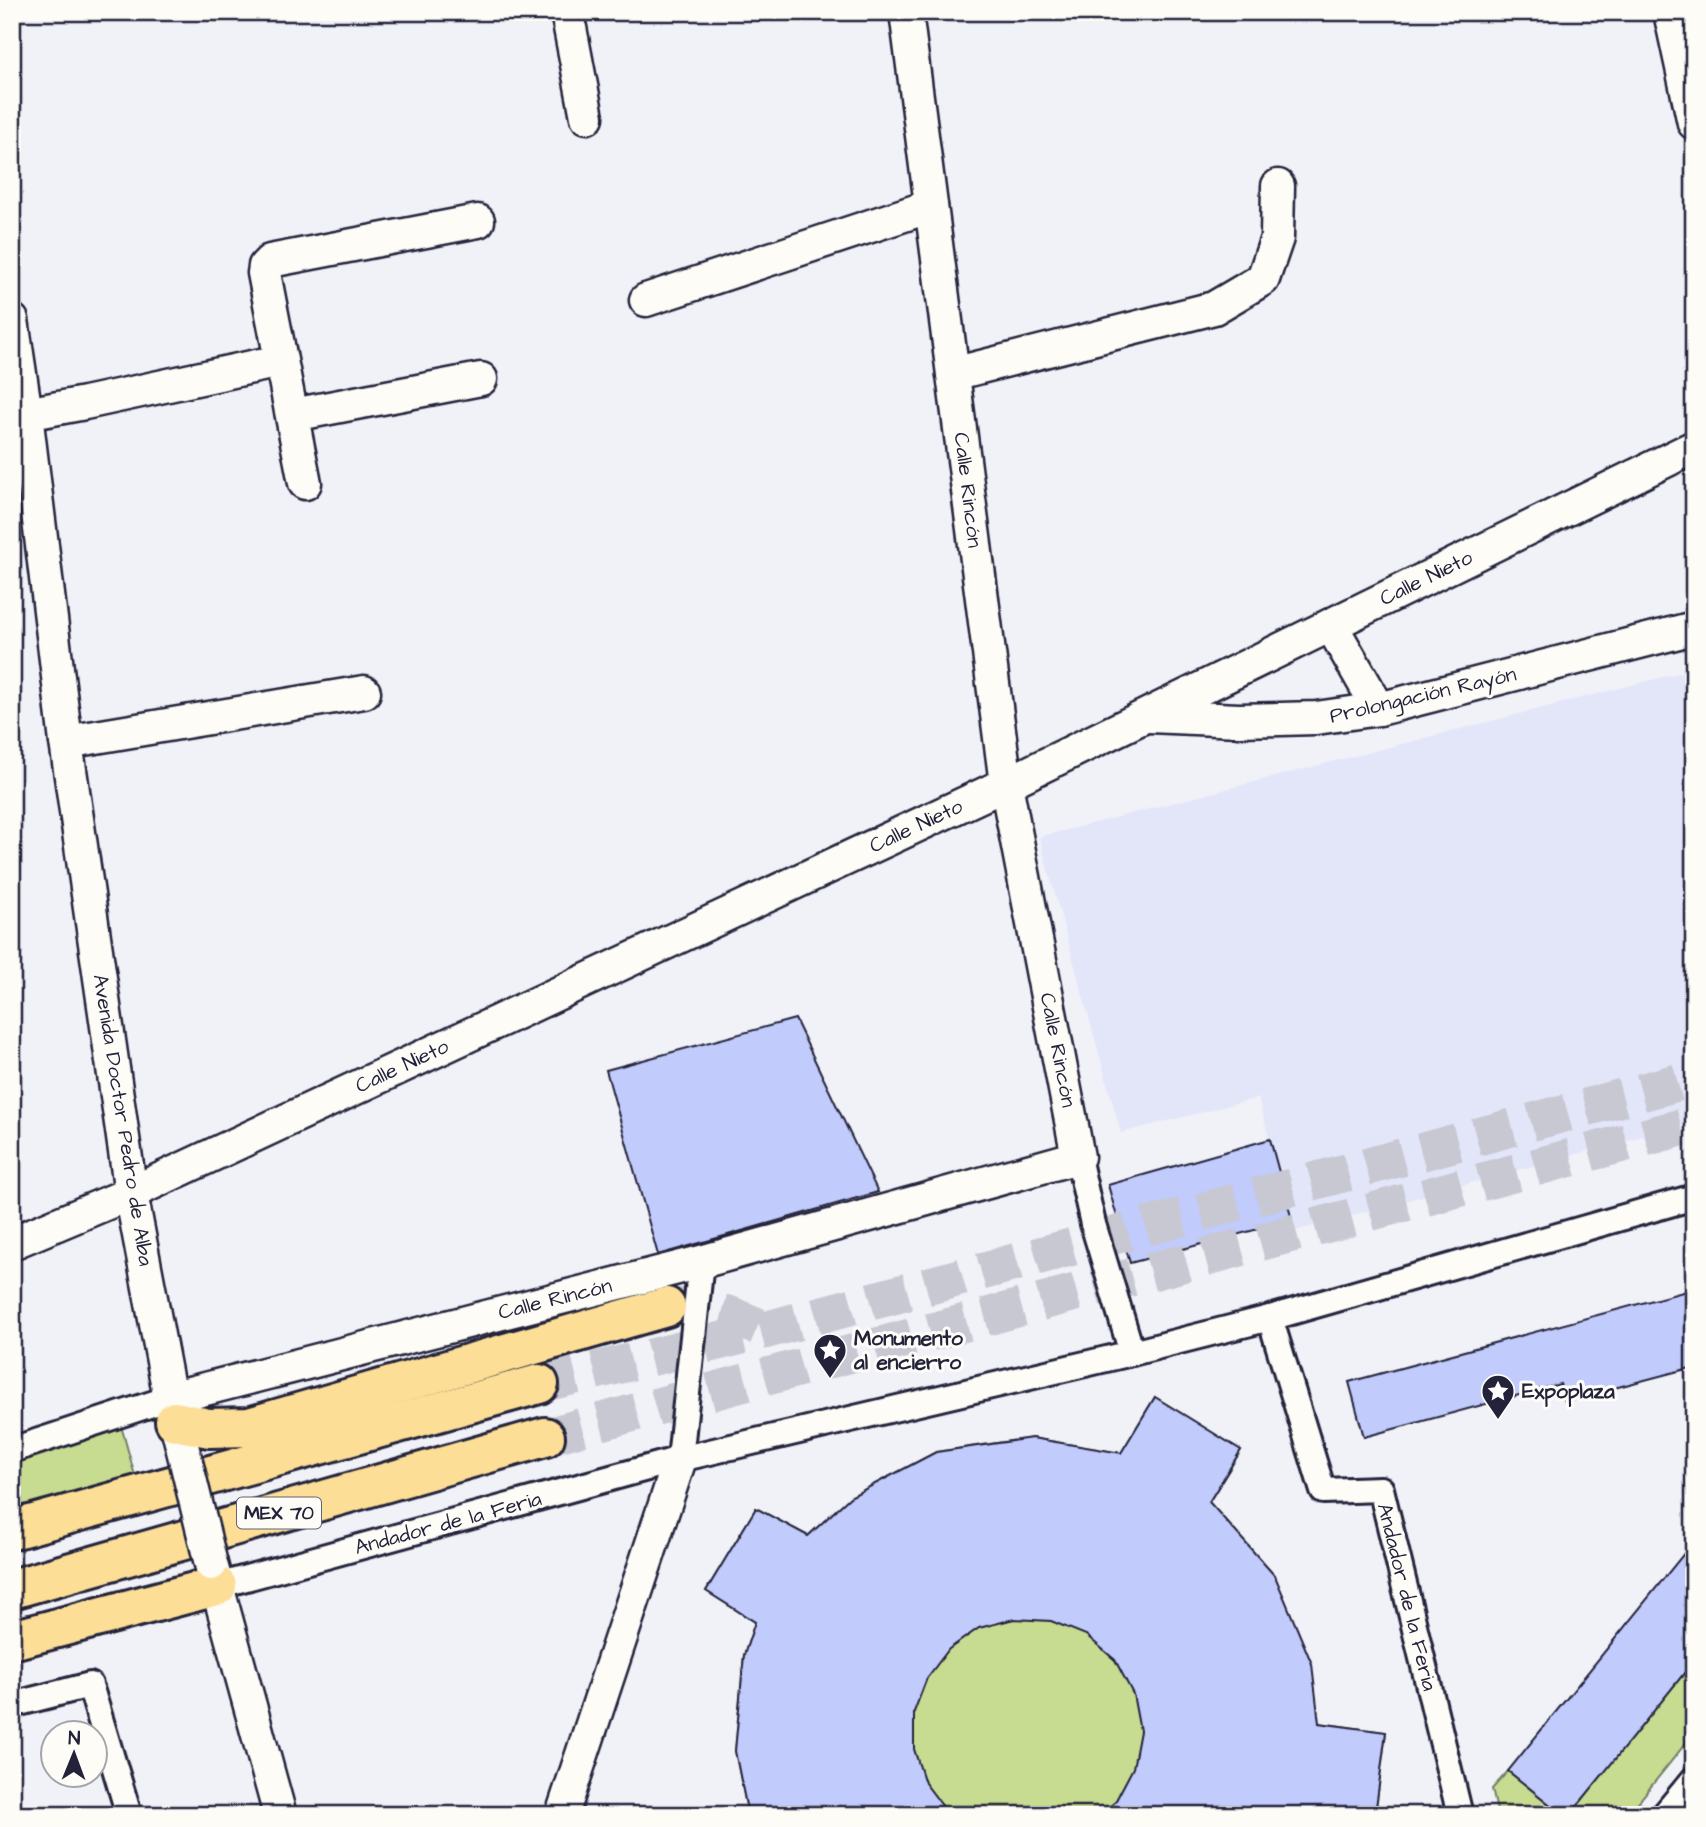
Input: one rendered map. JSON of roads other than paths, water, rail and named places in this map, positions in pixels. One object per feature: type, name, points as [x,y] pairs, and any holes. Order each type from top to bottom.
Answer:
[{"type":"main road","points":[[172,1409],[209,1427],[249,1427],[666,1307]]},
{"type":"main road","name":"MEX 70","points":[[12,1530],[539,1384]]},
{"type":"main road","name":"MEX 70","points":[[12,1589],[545,1437]]},
{"type":"main road","points":[[12,1640],[214,1575]]},
{"type":"street","points":[[567,12],[587,117]]},
{"type":"street","name":"Calle Rincón","points":[[172,1409],[1079,1157],[1006,784],[906,12]]},
{"type":"street","points":[[1670,12],[1694,123]]},
{"type":"street","points":[[953,374],[1214,308],[1263,279],[1278,238],[1278,186]]},
{"type":"street","points":[[646,300],[931,206]]},
{"type":"street","points":[[305,483],[280,361],[265,266],[270,261],[478,221]]},
{"type":"street","name":"Avenida Doctor Pedro de Alba","points":[[13,335],[26,414],[66,742],[131,1193],[172,1409],[280,1815]]},
{"type":"street","points":[[26,414],[280,361]]},
{"type":"street","points":[[293,415],[481,379]]},
{"type":"street","name":"Calle Nieto","points":[[12,1243],[131,1193],[1006,784],[1694,447]]},
{"type":"street","points":[[1331,625],[1379,709]]},
{"type":"street","name":"Prolongación Rayón","points":[[1147,716],[1240,720],[1317,719],[1379,709],[1694,628]]},
{"type":"street","points":[[66,742],[364,692]]},
{"type":"street","points":[[1079,1157],[1093,1224],[1132,1353]]},
{"type":"street","name":"Andador de la Feria","points":[[214,1575],[1270,1318],[1694,1197]]},
{"type":"street","points":[[562,1815],[680,1460],[701,1262]]},
{"type":"street","name":"Andador de la Feria","points":[[1270,1318],[1323,1491],[1381,1489],[1460,1815]]},
{"type":"street","points":[[12,1450],[172,1409]]},
{"type":"street","points":[[12,1704],[90,1685],[129,1815]]},
{"type":"street","points":[[1664,1815],[1694,1779]]},
{"type":"tunnel","points":[[539,1384],[766,1330],[1694,1078]]},
{"type":"tunnel","points":[[545,1437],[1694,1124]]},
{"type":"tunnel","points":[[666,1307],[698,1307],[730,1315],[766,1330]]},
{"type":"place","name":"Monumento al encierro","points":[[830,1380]]},
{"type":"place","name":"Expoplaza","points":[[1498,1421]]}]
